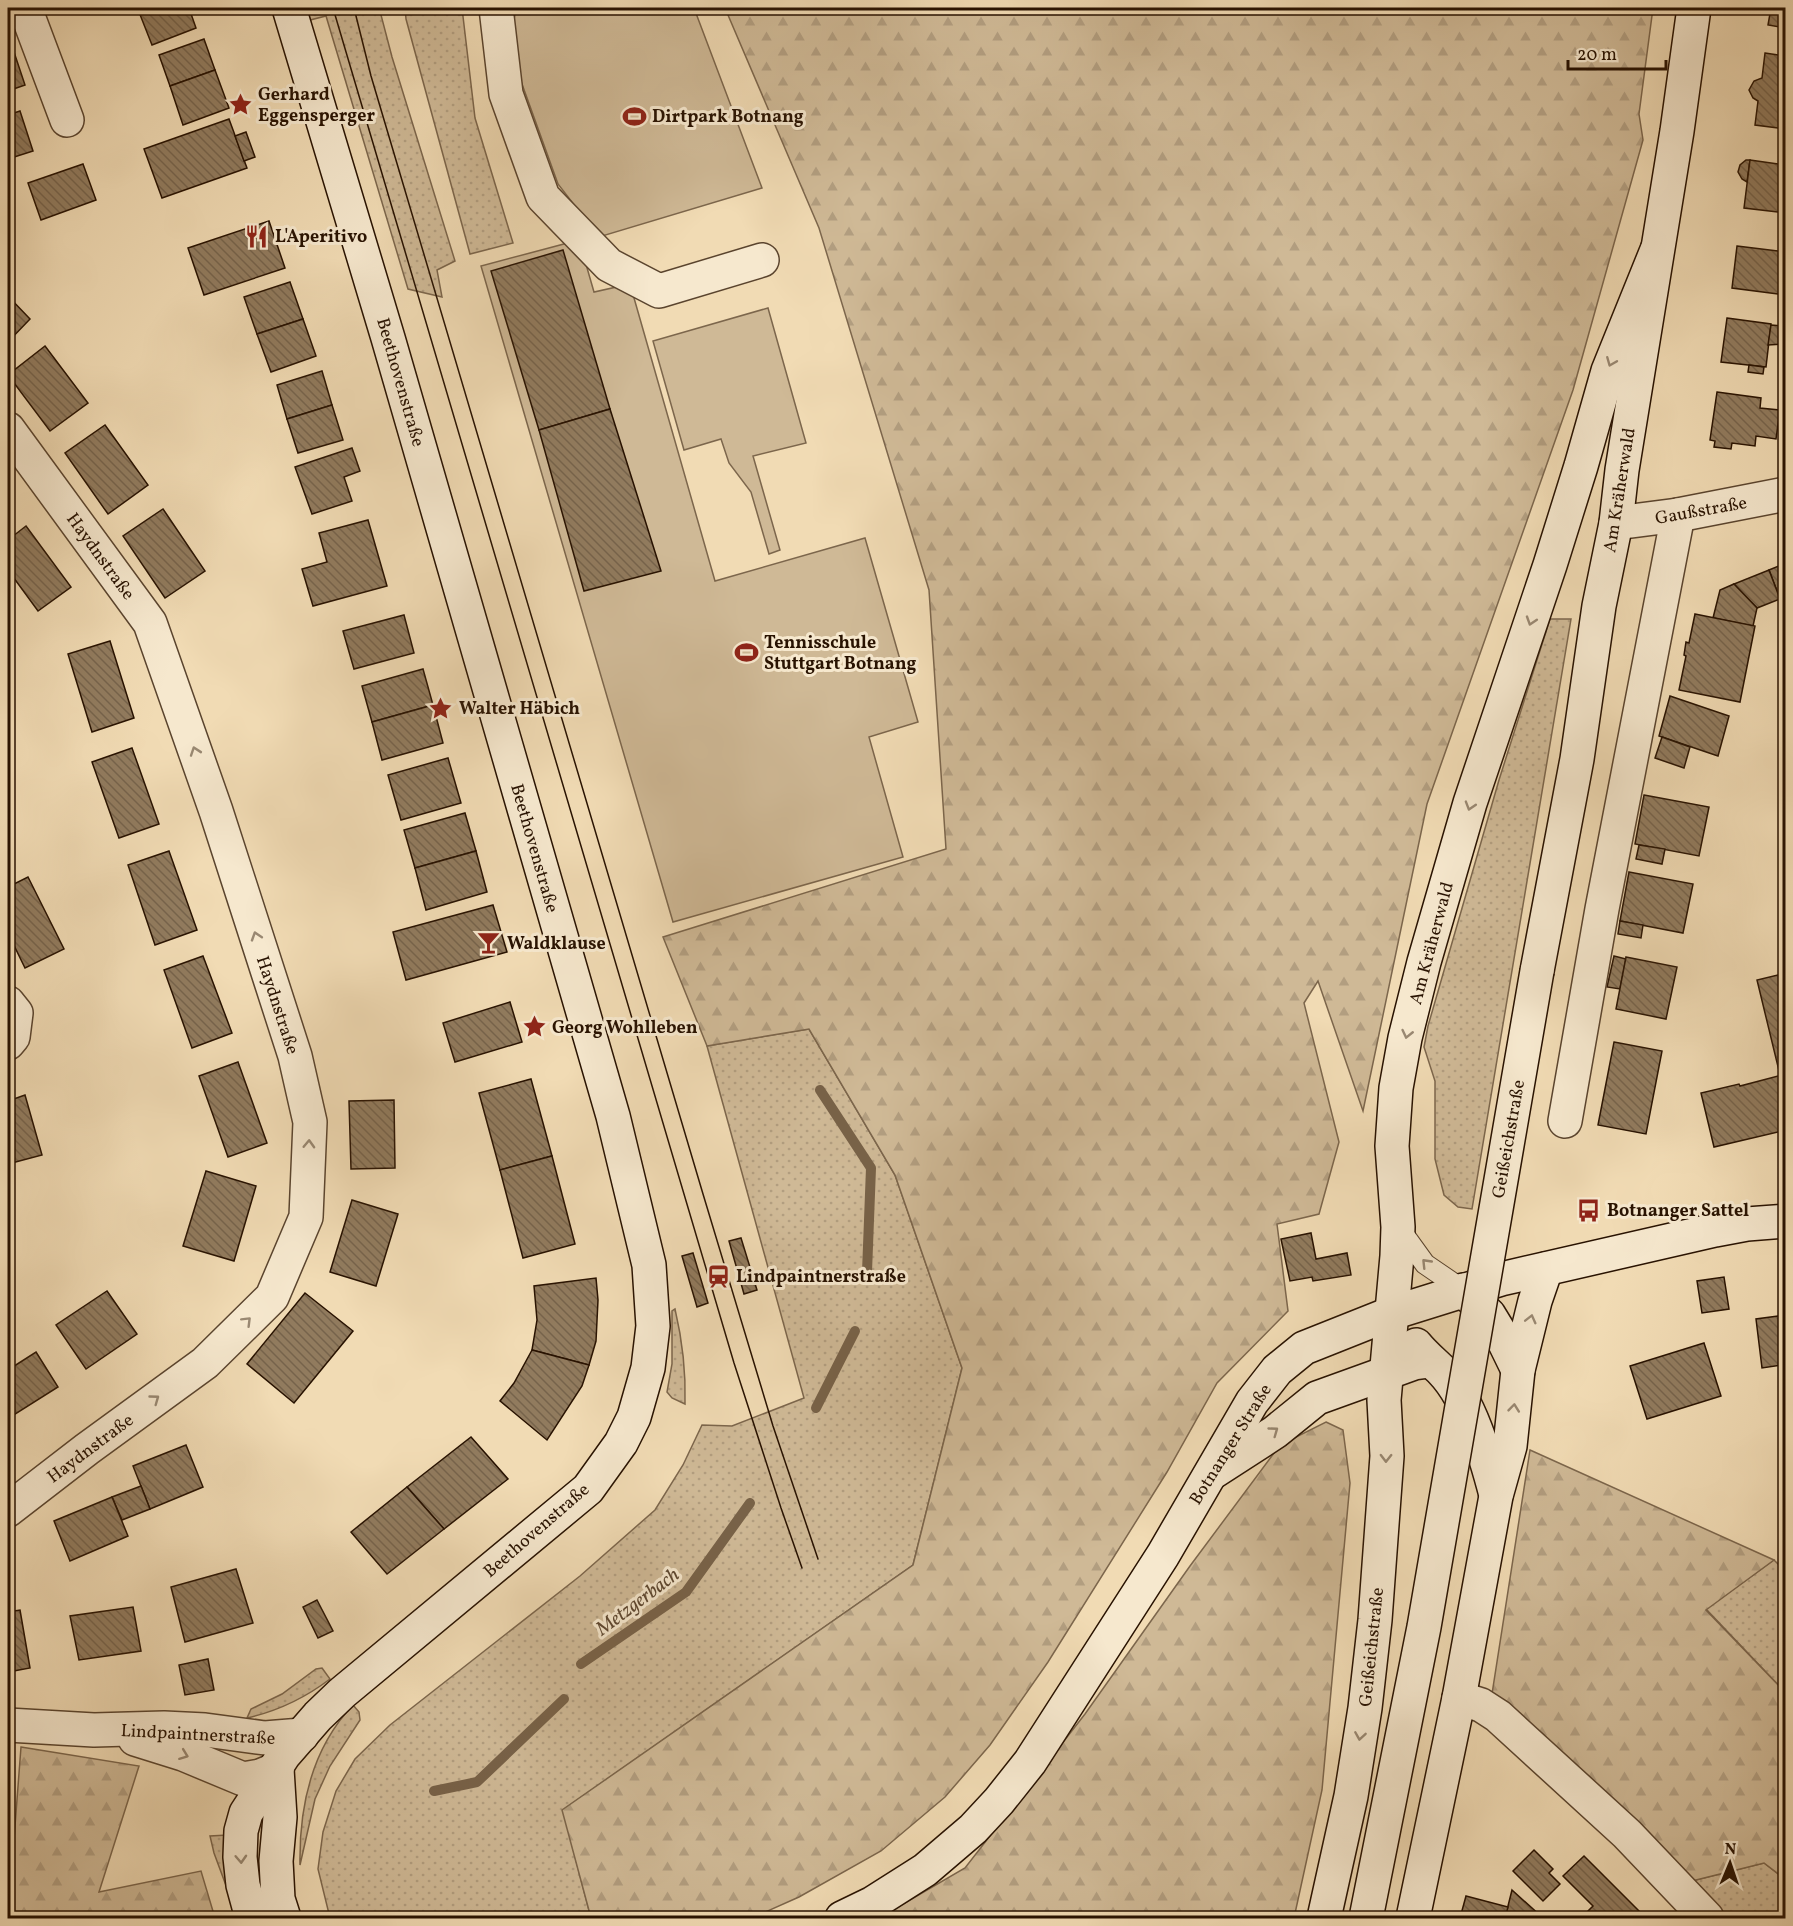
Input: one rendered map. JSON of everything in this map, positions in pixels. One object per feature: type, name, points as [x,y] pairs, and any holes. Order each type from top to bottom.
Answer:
[{"type":"main road","points":[[25,8],[67,120]]},
{"type":"main road","name":"Beethovenstraße","points":[[277,1769],[285,1755],[318,1716],[342,1693],[588,1489],[621,1443],[634,1417],[648,1368],[653,1326],[649,1265],[613,1116],[394,360],[289,8]]},
{"type":"main road","points":[[496,8],[506,94],[543,197],[609,265],[659,291],[762,260]]},
{"type":"main road","name":"Am Kräherwald","points":[[1538,971],[1576,759],[1599,606],[1616,523],[1694,8]]},
{"type":"main road","name":"Am Kräherwald","points":[[1398,1227],[1392,1146],[1396,1088],[1424,962],[1470,803],[1550,565],[1608,371],[1657,250]]},
{"type":"main road","name":"Haydnstraße","points":[[8,429],[150,623],[216,811],[295,1056],[310,1122],[306,1217],[272,1297],[205,1363],[8,1510]]},
{"type":"main road","name":"Gaußstraße","points":[[1616,523],[1678,515],[1785,494]]},
{"type":"main road","points":[[1565,1121],[1602,909],[1678,515]]},
{"type":"main road","points":[[1550,565],[1568,544],[1585,530],[1596,525],[1616,523]]},
{"type":"main road","name":"Geißeichstraße","points":[[1366,1918],[1424,1628],[1538,971]]},
{"type":"main road","points":[[8,1044],[13,1037],[12,1008]]},
{"type":"main road","name":"Botnanger Straße","points":[[842,1918],[873,1903],[925,1870],[973,1829],[1030,1762],[1163,1555],[1252,1402],[1277,1370],[1304,1348],[1392,1313],[1462,1290],[1714,1230],[1747,1224],[1785,1221]]},
{"type":"main road","name":"Geißeichstraße","points":[[1324,1918],[1351,1796],[1374,1631],[1387,1456],[1384,1400],[1396,1281],[1398,1227]]},
{"type":"main road","points":[[1413,1918],[1460,1698],[1496,1497],[1510,1446],[1518,1370],[1546,1269]]},
{"type":"main road","points":[[1462,1290],[1489,1315],[1518,1370]]},
{"type":"main road","points":[[1424,1303],[1429,1361]]},
{"type":"main road","points":[[1392,1313],[1429,1361],[1442,1371],[1459,1394],[1485,1452],[1496,1497]]},
{"type":"main road","points":[[1208,1476],[1275,1432],[1317,1398],[1414,1363],[1429,1361]]},
{"type":"main road","points":[[1460,1698],[1481,1705],[1498,1716],[1627,1834],[1707,1918]]},
{"type":"main road","name":"Lindpaintnerstraße","points":[[8,1725],[94,1730],[164,1728],[206,1730],[265,1738],[303,1735]]},
{"type":"main road","name":"Lindpaintnerstraße","points":[[94,1730],[148,1742],[183,1754],[246,1794]]},
{"type":"main road","points":[[252,1918],[243,1885],[240,1857],[241,1831],[246,1813],[246,1794],[277,1769]]},
{"type":"main road","points":[[277,1769],[280,1817],[276,1861],[278,1899],[284,1918]]},
{"type":"lane","points":[[1398,1227],[1425,1264],[1462,1290]]},
{"type":"green space","points":[[307,8],[381,8],[392,57],[455,261],[437,270],[442,297],[408,289],[326,16],[310,20]]},
{"type":"green space","points":[[405,8],[462,8],[475,118],[513,243],[470,254],[406,19]]},
{"type":"green space","name":"Dirtpark Botnang","points":[[516,8],[694,8],[762,188],[599,237],[558,184],[509,48]]},
{"type":"green space","points":[[725,8],[1653,8],[1639,114],[1643,140],[1573,390],[1427,804],[1363,1111],[1318,981],[1304,1003],[1339,1142],[1319,1214],[1277,1224],[1288,1311],[1217,1383],[1167,1472],[1048,1662],[990,1745],[945,1797],[881,1851],[799,1897],[752,1918],[591,1918],[562,1810],[913,1565],[962,1368],[895,1175],[809,1029],[707,1046],[663,937],[946,849],[929,590],[819,228]]},
{"type":"green space","name":"Tennisschule Stuttgart Botnang","points":[[579,240],[594,292],[630,284],[715,581],[865,538],[918,722],[869,737],[903,857],[673,922],[481,266]]},
{"type":"green space","points":[[768,308],[806,443],[753,456],[780,550],[769,554],[751,492],[729,463],[721,439],[684,450],[653,341]]},
{"type":"green space","points":[[1550,619],[1571,619],[1472,1209],[1458,1207],[1444,1195],[1435,1159],[1435,1081],[1424,1047],[1428,1026],[1499,780]]},
{"type":"green space","points":[[809,1029],[895,1175],[962,1368],[913,1565],[563,1810],[591,1918],[330,1918],[318,1869],[323,1832],[336,1791],[355,1759],[390,1725],[580,1576],[655,1510],[683,1465],[702,1425],[732,1426],[804,1398],[707,1046]]},
{"type":"green space","points":[[675,1309],[683,1356],[685,1404],[672,1398],[667,1392],[672,1364],[672,1311]]},
{"type":"green space","points":[[1326,1422],[1343,1430],[1350,1483],[1322,1790],[1294,1918],[879,1918],[965,1868],[1085,1714],[1190,1566],[1280,1445]]},
{"type":"green space","points":[[1530,1450],[1774,1560],[1706,1610],[1785,1692],[1785,1879],[1764,1863],[1688,1882],[1492,1694]]},
{"type":"green space","points":[[1774,1560],[1785,1571],[1785,1692],[1706,1609]]},
{"type":"green space","points":[[322,1668],[330,1679],[321,1686],[280,1708],[247,1718],[251,1709],[282,1694],[316,1669]]},
{"type":"green space","points":[[353,1705],[359,1712],[360,1720],[330,1766],[315,1799],[300,1865],[302,1822],[311,1779],[327,1740]]},
{"type":"green space","points":[[21,1747],[139,1766],[99,1892],[201,1871],[215,1918],[8,1918]]},
{"type":"green space","points":[[228,1835],[238,1918],[210,1836]]},
{"type":"green space","points":[[1764,1863],[1785,1879],[1785,1918],[1730,1918],[1688,1882]]},
{"type":"building","points":[[151,8],[189,8],[196,28],[152,45],[139,12]]},
{"type":"building","points":[[1771,8],[1786,8],[1786,28],[1768,25]]},
{"type":"building","points":[[204,39],[215,70],[170,86],[159,55]]},
{"type":"building","points":[[10,40],[25,85],[8,91],[8,41]]},
{"type":"building","points":[[1765,53],[1786,56],[1786,129],[1755,125],[1758,101],[1753,98],[1749,90],[1754,81],[1762,78]]},
{"type":"building","points":[[215,70],[229,108],[183,125],[170,86]]},
{"type":"building","points":[[20,111],[33,151],[8,159],[8,115]]},
{"type":"building","points":[[229,119],[247,168],[162,198],[144,149]]},
{"type":"building","points":[[246,132],[255,157],[244,161],[235,136]]},
{"type":"building","points":[[1750,160],[1747,182],[1738,172],[1740,165]]},
{"type":"building","points":[[1750,160],[1786,165],[1786,213],[1744,208]]},
{"type":"building","points":[[83,164],[96,200],[41,220],[28,183]]},
{"type":"building","points":[[269,221],[285,268],[204,295],[188,248]]},
{"type":"building","points":[[1737,246],[1786,252],[1786,295],[1732,288]]},
{"type":"building","points":[[563,250],[610,409],[539,430],[491,271]]},
{"type":"building","points":[[290,282],[303,319],[257,334],[244,297]]},
{"type":"building","points":[[8,296],[30,319],[8,342]]},
{"type":"building","points":[[1727,318],[1771,324],[1766,367],[1721,362]]},
{"type":"building","points":[[303,319],[316,356],[271,372],[257,334]]},
{"type":"building","points":[[1771,325],[1784,326],[1782,344],[1768,345]]},
{"type":"building","points":[[45,346],[88,403],[50,431],[8,375]]},
{"type":"building","points":[[1749,365],[1764,367],[1763,374],[1748,372]]},
{"type":"building","points":[[322,371],[332,405],[287,419],[277,385]]},
{"type":"building","points":[[1717,392],[1761,398],[1760,408],[1780,410],[1776,439],[1756,436],[1755,446],[1732,443],[1731,449],[1714,447],[1715,441],[1710,440]]},
{"type":"building","points":[[332,405],[343,440],[298,453],[287,419]]},
{"type":"building","points":[[610,409],[661,571],[584,591],[539,430]]},
{"type":"building","points":[[105,425],[148,485],[108,514],[65,453]]},
{"type":"building","points":[[352,448],[360,471],[344,477],[352,501],[312,514],[295,467]]},
{"type":"building","points":[[163,509],[205,571],[165,598],[123,536]]},
{"type":"building","points":[[368,520],[387,586],[313,606],[302,569],[327,562],[319,533]]},
{"type":"building","points":[[26,526],[71,587],[38,611],[8,570],[8,540]]},
{"type":"building","points":[[1786,563],[1786,611],[1785,612],[1769,570]]},
{"type":"building","points":[[1769,570],[1780,599],[1757,608],[1734,584]]},
{"type":"building","points":[[1734,584],[1757,608],[1753,626],[1713,618],[1720,590]]},
{"type":"building","points":[[1695,614],[1755,626],[1740,702],[1679,690],[1686,656],[1684,655],[1686,642],[1689,643]]},
{"type":"building","points":[[404,615],[414,653],[354,669],[343,631]]},
{"type":"building","points":[[110,641],[134,718],[92,732],[68,654]]},
{"type":"building","points":[[423,669],[433,705],[372,722],[362,686]]},
{"type":"building","points":[[1670,696],[1729,716],[1718,756],[1659,736]]},
{"type":"building","points":[[433,705],[443,743],[382,760],[372,722]]},
{"type":"building","points":[[1662,737],[1690,747],[1684,768],[1655,758]]},
{"type":"building","points":[[132,748],[159,824],[119,838],[92,762]]},
{"type":"building","points":[[448,758],[461,803],[401,820],[388,775]]},
{"type":"building","points":[[1644,795],[1709,807],[1699,856],[1635,844]]},
{"type":"building","points":[[465,813],[476,851],[415,868],[404,830]]},
{"type":"building","points":[[1786,817],[1786,858],[1781,852]]},
{"type":"building","points":[[1639,845],[1665,849],[1662,864],[1636,859]]},
{"type":"building","points":[[169,851],[197,930],[155,945],[128,865]]},
{"type":"building","points":[[476,851],[487,892],[426,910],[415,868]]},
{"type":"building","points":[[1629,872],[1693,884],[1683,933],[1620,921]]},
{"type":"building","points":[[28,877],[64,949],[25,968],[8,933],[8,887]]},
{"type":"building","points":[[493,905],[507,952],[406,980],[393,932]]},
{"type":"building","points":[[1620,921],[1643,925],[1641,938],[1618,934]]},
{"type":"building","points":[[203,956],[232,1033],[192,1048],[164,970]]},
{"type":"building","points":[[1614,956],[1626,959],[1620,989],[1607,987]]},
{"type":"building","points":[[1626,957],[1677,967],[1666,1019],[1616,1009]]},
{"type":"building","points":[[1786,973],[1786,1074],[1780,1075],[1757,980]]},
{"type":"building","points":[[510,1002],[522,1042],[455,1062],[443,1023]]},
{"type":"building","points":[[1614,1042],[1662,1051],[1646,1134],[1598,1125]]},
{"type":"building","points":[[238,1062],[267,1143],[228,1157],[199,1076]]},
{"type":"building","points":[[1786,1074],[1786,1130],[1714,1147],[1701,1093]]},
{"type":"building","points":[[531,1079],[552,1156],[500,1170],[479,1093]]},
{"type":"building","points":[[25,1095],[42,1155],[8,1164],[8,1101]]},
{"type":"building","points":[[394,1100],[395,1168],[351,1169],[349,1101]]},
{"type":"building","points":[[552,1156],[575,1244],[523,1258],[500,1170]]},
{"type":"building","points":[[206,1171],[256,1186],[234,1261],[183,1246]]},
{"type":"building","points":[[352,1200],[398,1214],[376,1286],[330,1272]]},
{"type":"building","points":[[1311,1233],[1316,1259],[1347,1253],[1351,1275],[1313,1281],[1312,1277],[1290,1281],[1281,1239]]},
{"type":"building","points":[[741,1238],[757,1290],[744,1294],[729,1241]]},
{"type":"building","points":[[693,1253],[708,1303],[697,1307],[682,1256]]},
{"type":"building","points":[[1724,1277],[1729,1309],[1702,1313],[1697,1281]]},
{"type":"building","points":[[596,1278],[598,1300],[596,1341],[589,1365],[532,1350],[537,1320],[534,1286]]},
{"type":"building","points":[[107,1291],[137,1334],[86,1369],[56,1325]]},
{"type":"building","points":[[305,1293],[353,1331],[294,1403],[247,1364]]},
{"type":"building","points":[[1786,1315],[1786,1368],[1782,1365],[1762,1368],[1756,1319]]},
{"type":"building","points":[[1704,1343],[1721,1396],[1647,1419],[1630,1366]]},
{"type":"building","points":[[532,1350],[589,1365],[582,1386],[547,1440],[500,1401],[514,1383]]},
{"type":"building","points":[[36,1352],[58,1387],[9,1418],[8,1370]]},
{"type":"building","points":[[471,1437],[508,1479],[444,1529],[407,1487]]},
{"type":"building","points":[[186,1445],[203,1487],[150,1509],[133,1466]]},
{"type":"building","points":[[141,1486],[150,1509],[122,1520],[112,1497]]},
{"type":"building","points":[[407,1487],[444,1529],[387,1574],[351,1532]]},
{"type":"building","points":[[112,1497],[128,1536],[70,1561],[54,1521]]},
{"type":"building","points":[[236,1569],[253,1623],[185,1642],[171,1587]]},
{"type":"building","points":[[317,1600],[333,1631],[318,1638],[303,1607]]},
{"type":"building","points":[[133,1607],[141,1651],[79,1660],[70,1616]]},
{"type":"building","points":[[20,1610],[30,1668],[8,1672],[8,1612]]},
{"type":"building","points":[[208,1659],[214,1690],[185,1695],[179,1665]]},
{"type":"building","points":[[1534,1850],[1553,1869],[1549,1873],[1560,1884],[1543,1901],[1513,1871]]},
{"type":"building","points":[[1584,1856],[1646,1918],[1595,1918],[1588,1911],[1593,1906],[1563,1876]]},
{"type":"building","points":[[1512,1890],[1543,1918],[1505,1918]]},
{"type":"building","points":[[1466,1896],[1508,1907],[1505,1918],[1460,1918]]},
{"type":"waterway","name":"Metzgerbach","points":[[820,1090],[871,1168],[867,1272]]},
{"type":"waterway","name":"Metzgerbach","points":[[816,1408],[855,1331]]},
{"type":"waterway","name":"Metzgerbach","points":[[581,1664],[686,1592],[750,1503]]},
{"type":"waterway","name":"Metzgerbach","points":[[434,1791],[477,1782],[564,1699]]},
{"type":"tram line","points":[[333,8],[734,1363],[802,1568]]},
{"type":"tram line","points":[[354,8],[371,76],[703,1194],[773,1426],[818,1559]]},
{"type":"place","name":"Gerhard Eggensperger","points":[[240,104]]},
{"type":"place","name":"Dirtpark Botnang","points":[[634,116]]},
{"type":"place","name":"L'Aperitivo","points":[[257,236]]},
{"type":"place","name":"Tennisschule Stuttgart Botnang","points":[[746,652]]},
{"type":"place","name":"Walter Häbich","points":[[441,708]]},
{"type":"place","name":"Waldklause","points":[[489,943]]},
{"type":"place","name":"Georg Wohlleben","points":[[534,1027]]},
{"type":"place","name":"Botnanger Sattel","points":[[1589,1210]]},
{"type":"place","name":"Lindpaintnerstraße","points":[[718,1276]]}]
